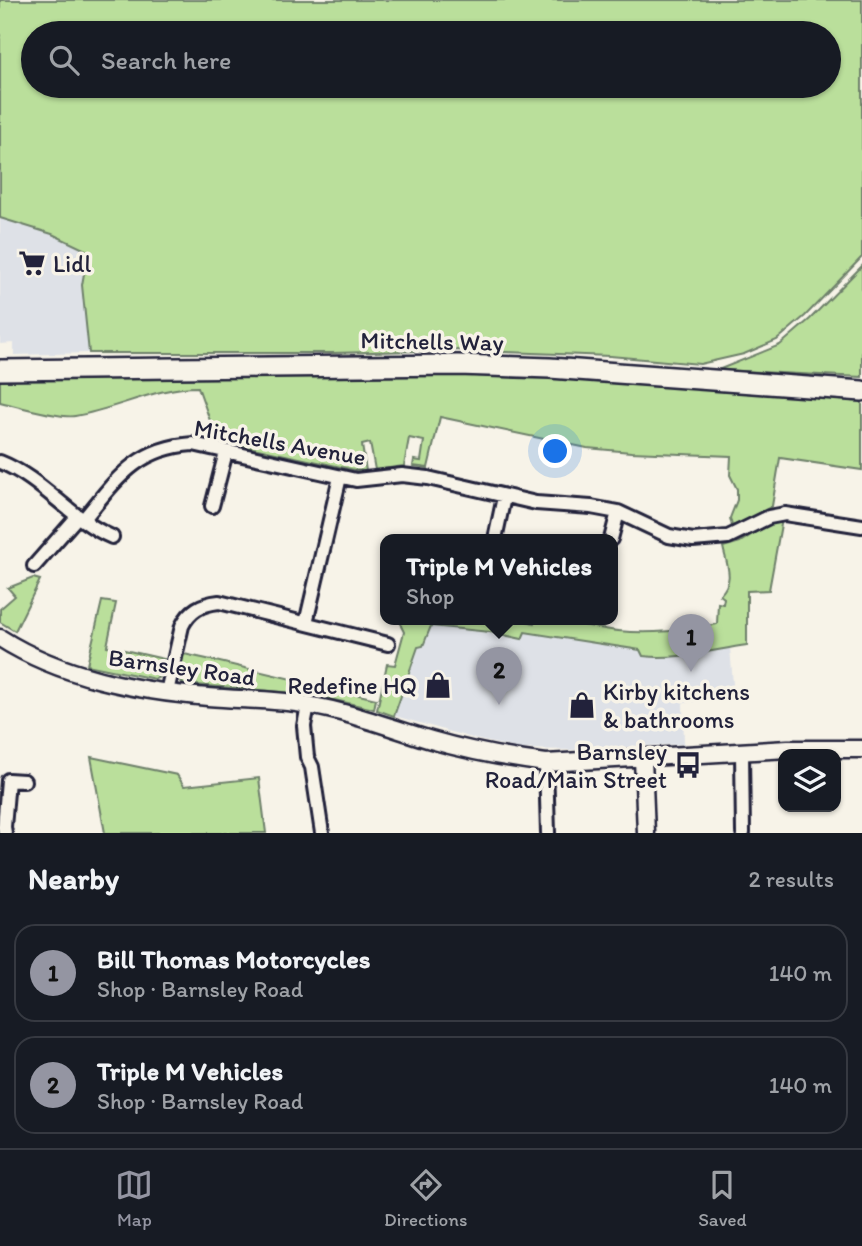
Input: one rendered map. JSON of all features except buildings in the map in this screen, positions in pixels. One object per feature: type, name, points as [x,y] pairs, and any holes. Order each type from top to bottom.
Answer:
[{"type":"main road","name":"Mitchells Way","points":[[0,370],[458,365],[550,368],[862,391]]},
{"type":"street","name":"Mitchells Avenue","points":[[34,566],[127,469],[167,447],[193,444],[356,480],[376,480],[402,475],[428,478],[536,503],[618,512],[669,536],[693,540],[729,537],[769,517],[785,514],[862,526]]},
{"type":"street","points":[[212,506],[226,452]]},
{"type":"street","points":[[0,462],[17,469],[93,528],[112,537]]},
{"type":"street","points":[[306,623],[340,477]]},
{"type":"street","points":[[496,534],[504,497]]},
{"type":"street","points":[[612,534],[618,512]]},
{"type":"street","points":[[167,692],[186,617],[201,606],[219,602],[388,644]]},
{"type":"street","name":"Barnsley Road","points":[[0,638],[16,649],[50,664],[97,678],[167,692],[307,705],[488,755],[546,763],[788,749],[862,749]]},
{"type":"street","points":[[307,705],[304,726],[307,757],[312,767],[322,833]]},
{"type":"street","points":[[742,753],[743,833]]},
{"type":"street","points":[[643,759],[646,833]]},
{"type":"street","points":[[546,763],[548,833]]},
{"type":"street","points":[[5,833],[8,780],[24,781]]},
{"type":"shaded area","points":[[0,218],[52,234],[88,251],[82,286],[89,353],[14,355],[14,343],[0,344]]},
{"type":"shaded area","points":[[411,625],[491,625],[640,650],[643,656],[657,657],[698,654],[730,647],[734,697],[683,703],[684,744],[570,750],[521,749],[388,714]]},
{"type":"green space","points":[[0,0],[862,0],[862,257],[805,316],[777,340],[744,354],[700,364],[610,356],[454,350],[89,353],[82,285],[88,251],[52,234],[0,218]]},
{"type":"green space","points":[[862,266],[862,377],[718,370],[780,345]]},
{"type":"green space","points":[[462,371],[862,398],[862,470],[780,458],[772,506],[732,526],[730,518],[737,500],[737,489],[730,475],[731,456],[587,448],[440,417],[428,468],[413,466],[414,460],[421,461],[424,441],[409,438],[404,466],[375,470],[370,443],[362,445],[366,471],[211,439],[213,429],[198,387],[152,394],[75,416],[50,414],[0,402],[0,376]]},
{"type":"green space","points":[[782,519],[769,590],[747,591],[747,645],[682,656],[656,657],[643,656],[640,650],[525,632],[522,639],[490,632],[431,626],[423,646],[418,647],[394,716],[377,710],[387,664],[395,665],[404,632],[401,625],[584,625],[642,632],[681,630],[717,624],[718,603],[723,604],[724,598],[720,595],[729,578],[723,547],[740,542],[773,521]]},
{"type":"green space","points":[[33,578],[40,580],[15,631],[0,622],[0,609],[15,596],[8,588]]},
{"type":"green space","points":[[102,601],[116,603],[107,646],[164,659],[160,677],[155,679],[87,665]]},
{"type":"green space","points":[[184,654],[376,699],[374,709],[308,694],[183,684],[178,678]]},
{"type":"green space","points":[[91,757],[177,775],[184,786],[259,778],[266,833],[105,833]]},
{"type":"place","name":"Lidl","points":[[32,263]]},
{"type":"place","name":"Bill Thomas Motorcycles","points":[[691,672]]},
{"type":"place","name":"Redefine HQ","points":[[438,685]]},
{"type":"place","name":"Triple M Vehicles","points":[[499,705]]},
{"type":"place","name":"Kirby kitchens & bathrooms","points":[[582,705]]},
{"type":"place","name":"Barnsley Road/Main Street","points":[[688,765]]}]
